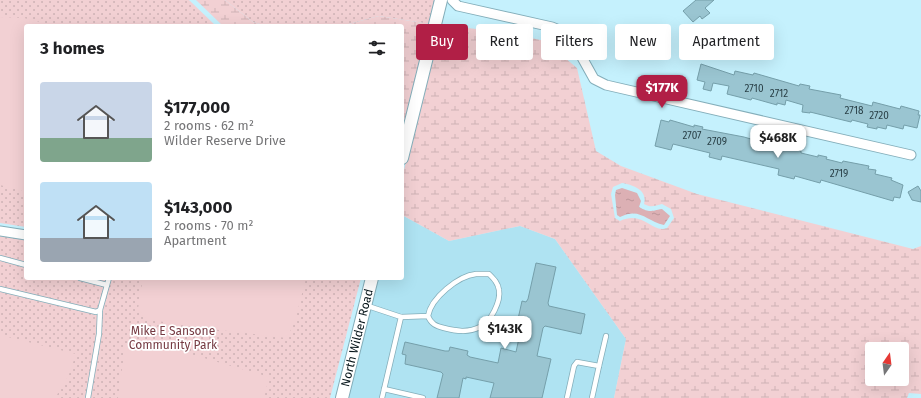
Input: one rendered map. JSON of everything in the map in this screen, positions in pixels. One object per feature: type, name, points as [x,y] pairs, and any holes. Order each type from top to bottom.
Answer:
[{"type":"street","points":[[404,150],[441,0]]},
{"type":"street","points":[[452,0],[458,6],[552,27],[569,34],[594,79],[606,85],[911,155]]},
{"type":"street","points":[[0,231],[24,235]]},
{"type":"street","name":"North Wilder Road","points":[[342,398],[371,280]]},
{"type":"lane","points":[[0,258],[24,264]]},
{"type":"lane","points":[[475,274],[489,274],[497,282],[499,291],[496,306],[482,327],[472,330],[458,331],[435,326],[430,321],[428,316],[429,310],[438,297],[460,280],[475,274]]},
{"type":"lane","points":[[88,280],[107,285]]},
{"type":"lane","points":[[88,398],[99,334],[100,310],[108,280]]},
{"type":"lane","points":[[0,289],[96,312],[100,310]]},
{"type":"lane","points":[[365,304],[401,317],[428,316]]},
{"type":"lane","points":[[382,398],[401,317]]},
{"type":"lane","points":[[592,398],[606,336]]},
{"type":"lane","points":[[566,398],[574,366],[577,362],[599,366]]},
{"type":"lane","points":[[384,389],[423,398]]},
{"type":"shaded area","points":[[404,216],[449,241],[520,226],[555,239],[626,339],[614,398],[347,398],[376,280],[404,280]]},
{"type":"green space","points":[[0,0],[189,0],[214,24],[24,24],[24,227],[0,223]]},
{"type":"green space","points":[[196,0],[225,0],[253,22],[260,24],[221,24]]},
{"type":"green space","points":[[225,0],[436,0],[430,24],[379,16],[349,24],[260,24],[253,22]]},
{"type":"green space","points":[[379,16],[430,24],[416,24],[416,60],[421,60],[404,130],[404,24],[349,24]]},
{"type":"green space","points":[[0,17],[24,18],[44,24],[24,24],[24,191],[0,185]]},
{"type":"green space","points":[[468,28],[476,29],[476,60],[533,60],[533,38],[541,40],[541,60],[568,60],[577,68],[596,151],[621,166],[697,194],[913,249],[921,246],[921,394],[909,393],[907,398],[614,398],[626,339],[555,239],[520,226],[449,241],[404,216],[404,170],[431,60],[468,60]],"holes":[[[622,183],[635,187],[644,195],[644,204],[651,206],[662,204],[671,209],[674,218],[667,228],[657,228],[635,218],[628,218],[620,221],[615,218],[611,194],[613,187]]]},
{"type":"green space","name":"Mike E Sansone Community Park","points":[[0,236],[24,239],[24,280],[360,280],[330,398],[0,398]]},
{"type":"green space","points":[[143,280],[305,280],[295,321],[287,338],[193,327],[146,319],[138,309]]},
{"type":"green space","points":[[365,280],[366,280],[337,398],[335,398]]},
{"type":"green space","points":[[0,335],[76,354],[68,377],[55,398],[0,398]]},
{"type":"green space","points":[[139,339],[269,377],[264,398],[118,398],[125,348]]},
{"type":"water","points":[[622,188],[637,193],[641,201],[639,207],[650,211],[662,209],[670,216],[664,225],[638,214],[627,214],[620,217],[617,215],[615,195],[616,190]]},
{"type":"building","points":[[696,0],[714,0],[705,8],[710,13],[702,19],[700,16],[693,22],[683,11]]},
{"type":"building","points":[[701,64],[734,75],[735,71],[753,75],[754,73],[799,86],[800,84],[810,86],[809,89],[841,95],[840,98],[872,106],[873,102],[900,109],[901,106],[919,111],[918,115],[920,115],[917,128],[904,125],[903,129],[887,125],[886,129],[877,127],[877,129],[867,127],[868,124],[852,120],[851,122],[810,112],[802,112],[803,105],[786,100],[785,105],[777,103],[777,105],[752,98],[751,100],[727,94],[729,86],[713,83],[711,91],[703,89],[705,82],[697,80]]},
{"type":"building","points":[[661,120],[669,122],[670,120],[694,127],[694,125],[703,127],[702,129],[744,137],[768,144],[769,142],[801,151],[801,153],[818,157],[818,155],[827,157],[826,159],[842,163],[843,161],[869,166],[868,169],[876,170],[875,174],[892,178],[891,180],[903,185],[900,198],[894,197],[893,201],[821,180],[820,183],[795,176],[794,179],[778,175],[779,169],[722,156],[721,160],[709,157],[710,153],[673,144],[671,150],[655,146]]},
{"type":"building","points":[[918,186],[921,191],[921,202],[912,200],[908,192]]},
{"type":"building","points":[[536,263],[556,267],[548,303],[549,306],[585,314],[581,334],[545,326],[543,328],[537,356],[551,359],[542,398],[490,398],[494,383],[466,377],[466,379],[463,378],[459,398],[437,398],[443,374],[441,372],[405,364],[406,355],[402,354],[405,342],[445,351],[449,351],[450,347],[468,351],[467,355],[470,357],[498,363],[501,348],[516,352],[522,324],[522,320],[518,319],[522,301],[526,302],[528,299]]}]
